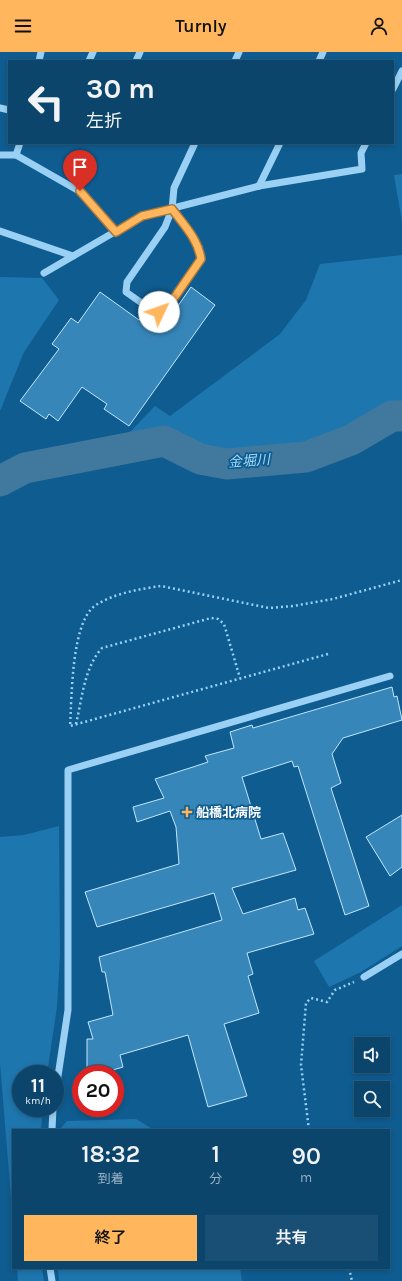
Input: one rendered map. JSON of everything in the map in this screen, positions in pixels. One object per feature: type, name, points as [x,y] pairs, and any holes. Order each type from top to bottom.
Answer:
[{"type":"street","points":[[394,87],[402,71]]},
{"type":"street","points":[[16,154],[20,144]]},
{"type":"street","points":[[172,209],[199,247],[201,259],[165,311],[153,311],[126,292],[125,288],[127,282],[165,227],[172,209],[174,188],[196,144]]},
{"type":"street","points":[[259,186],[280,144]]},
{"type":"street","points":[[44,273],[142,216],[259,186],[362,169],[361,153],[366,144]]},
{"type":"street","points":[[0,155],[16,154],[80,191],[116,232]]},
{"type":"street","points":[[0,231],[73,256]]},
{"type":"street","points":[[60,1065],[68,1010],[68,770],[390,676]]},
{"type":"street","points":[[364,977],[402,954]]},
{"type":"street","points":[[52,1129],[53,1117]]},
{"type":"street","points":[[50,1269],[52,1281]]},
{"type":"path","points":[[328,654],[70,726],[75,648],[80,630],[95,606],[114,597],[144,588],[161,586],[269,608],[293,606],[333,599],[402,580]]},
{"type":"path","points":[[76,724],[89,668],[95,656],[102,648],[211,618],[218,619],[224,624],[240,678]]},
{"type":"path","points":[[309,1129],[301,1065],[306,1003],[311,998],[327,1002],[335,990],[364,977]]},
{"type":"path","points":[[349,1269],[352,1281]]},
{"type":"shaded area","points":[[402,174],[402,222],[394,175]]},
{"type":"shaded area","points":[[402,255],[402,411],[384,411],[348,437],[305,450],[227,459],[160,434],[129,442],[127,435],[155,406],[170,416],[280,334],[306,300],[320,264]]},
{"type":"shaded area","points":[[0,277],[42,278],[59,300],[24,352],[0,411]]},
{"type":"shaded area","points":[[59,826],[60,955],[57,1007],[48,1065],[12,1065],[12,1117],[42,1117],[41,1129],[12,1129],[12,1210],[0,1063],[0,837],[24,835]]},
{"type":"shaded area","points":[[402,905],[402,946],[361,972],[329,987],[314,961]]},
{"type":"shaded area","points":[[136,1119],[152,1129],[60,1129],[67,1121]]},
{"type":"shaded area","points":[[17,1269],[42,1269],[44,1281],[18,1281]]},
{"type":"shaded area","points":[[58,1269],[240,1269],[242,1281],[59,1281]]},
{"type":"building","points":[[191,287],[215,305],[129,426],[104,409],[107,404],[82,387],[58,421],[49,414],[46,419],[20,401],[59,349],[52,344],[71,318],[78,323],[100,292],[139,320],[142,315],[162,329]]},
{"type":"building","points":[[392,687],[394,697],[397,696],[402,720],[343,738],[332,754],[341,783],[331,788],[369,906],[345,915],[298,766],[294,767],[292,761],[242,777],[261,839],[283,833],[296,870],[232,888],[243,914],[295,898],[298,910],[305,908],[314,934],[247,953],[253,974],[248,976],[259,1013],[224,1024],[247,1096],[208,1107],[188,1035],[120,1055],[122,1065],[87,1065],[87,1039],[93,1039],[88,1022],[113,1015],[105,972],[102,972],[99,957],[222,920],[214,893],[97,927],[85,892],[179,864],[176,827],[170,811],[137,822],[133,807],[164,798],[155,779],[208,762],[205,756],[234,748],[230,732],[252,725],[253,728]]},
{"type":"building","points":[[402,815],[402,867],[390,876],[366,837]]},
{"type":"waterway","name":"金堀川","points":[[0,481],[25,468],[164,441],[200,459],[227,464],[306,457],[351,440],[392,416],[402,416]]},
{"type":"place","name":"船橋北病院","points":[[187,812]]},
{"type":"route","points":[[80,191],[116,232],[142,216],[172,209],[192,236],[199,247],[201,259],[165,311],[159,312]]}]
